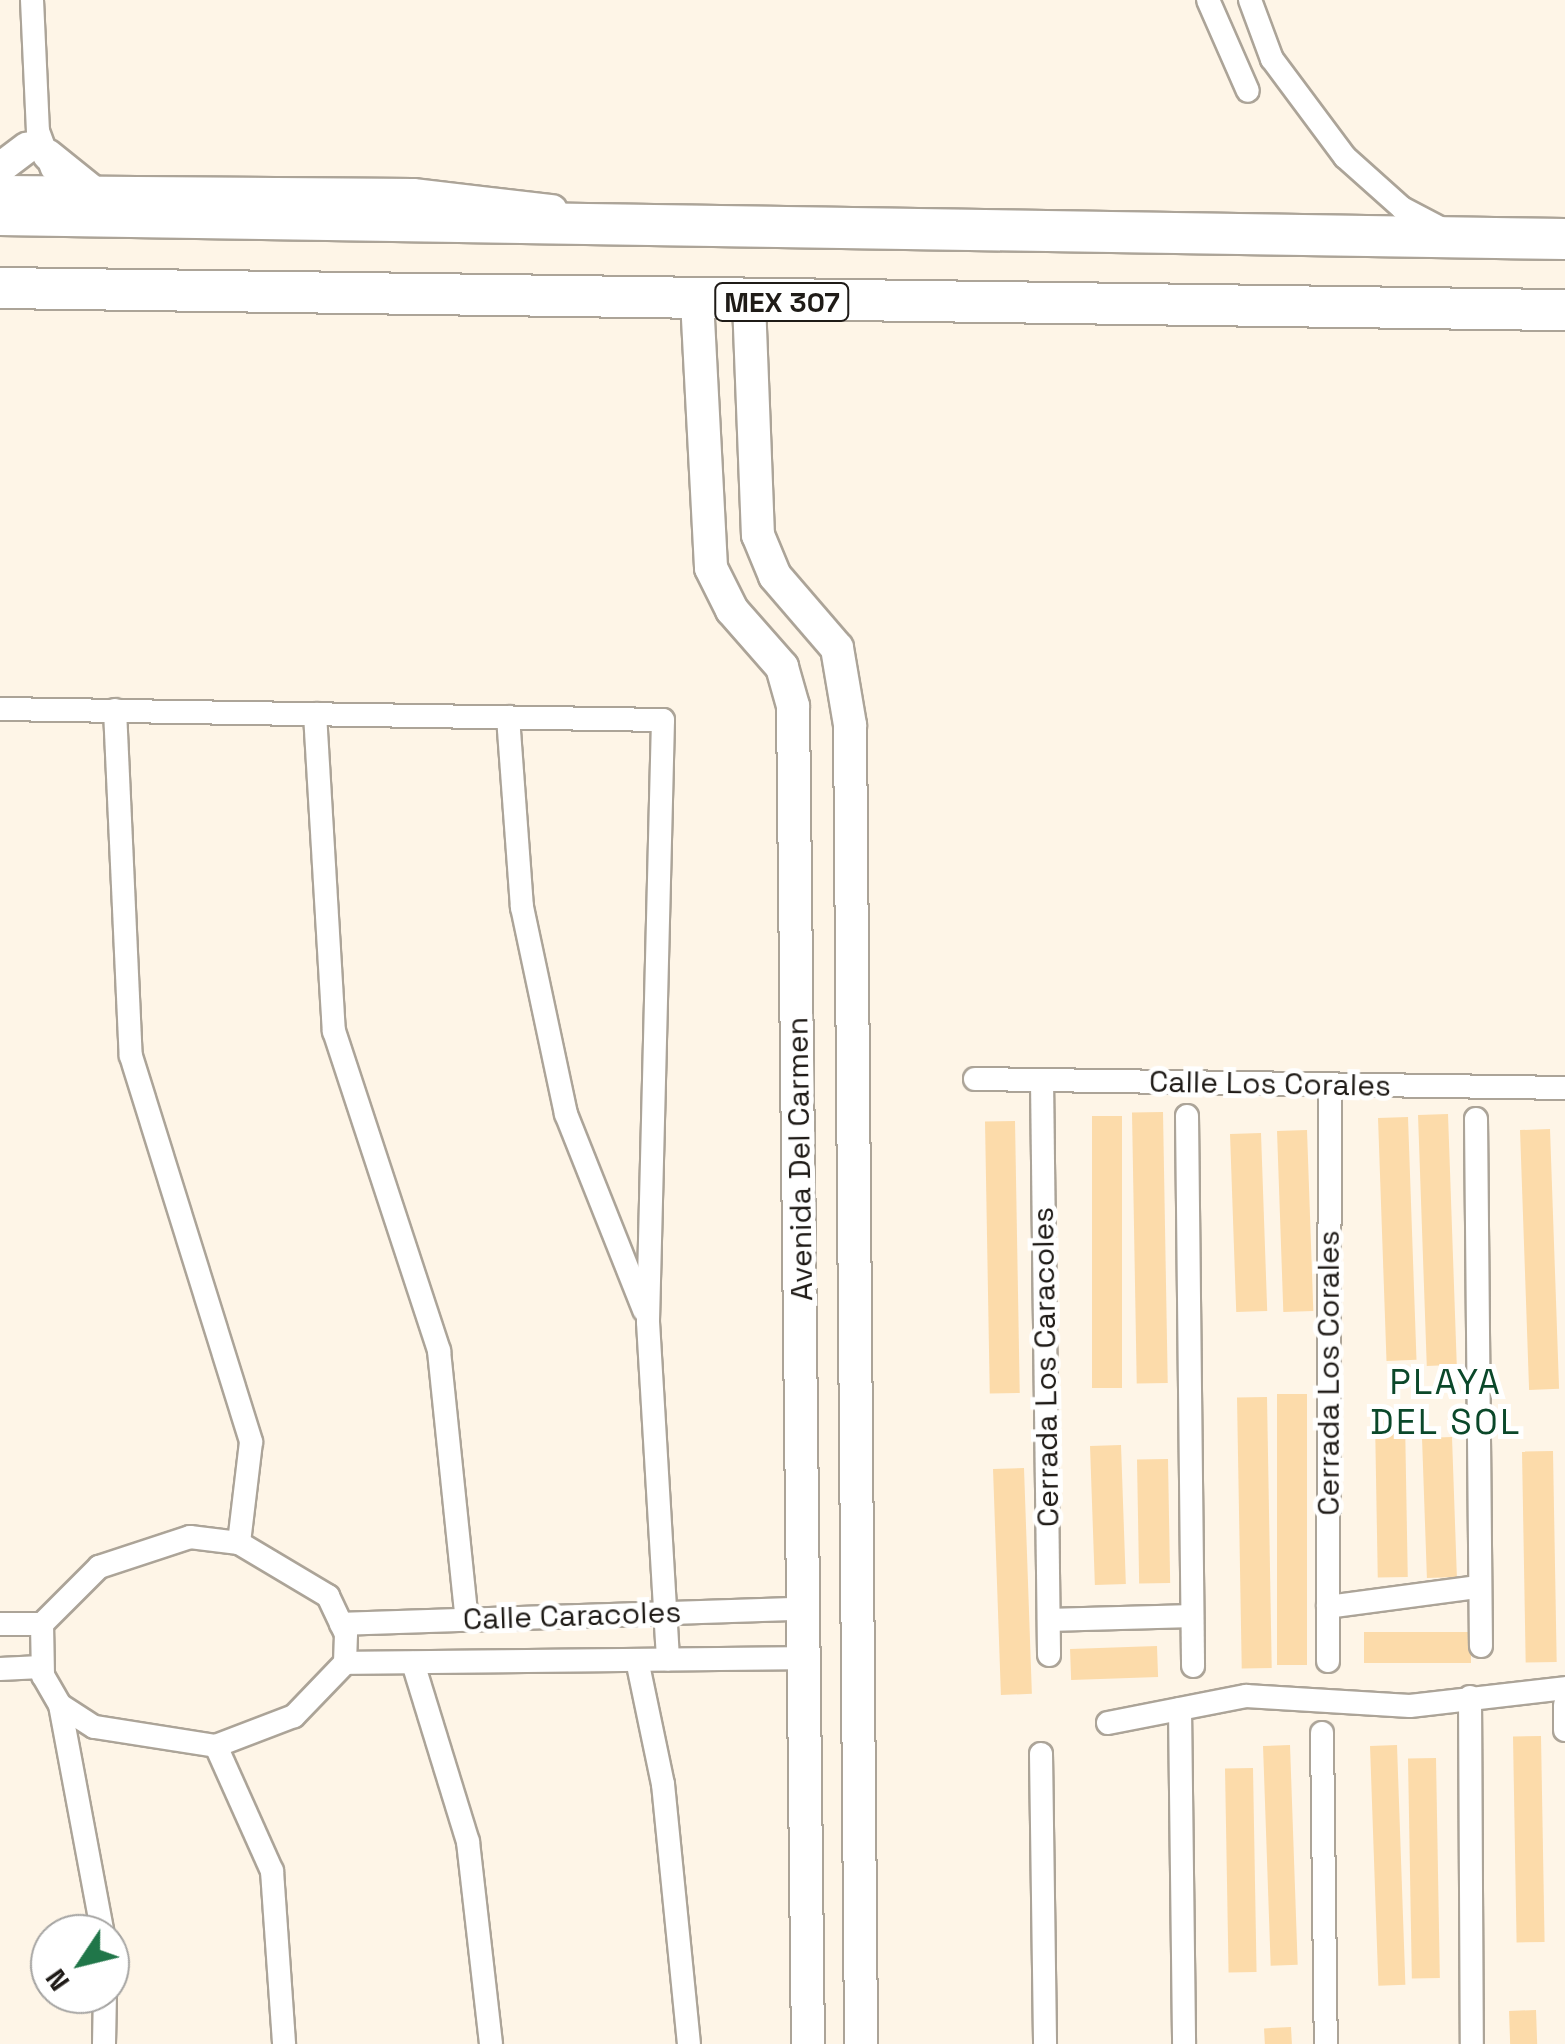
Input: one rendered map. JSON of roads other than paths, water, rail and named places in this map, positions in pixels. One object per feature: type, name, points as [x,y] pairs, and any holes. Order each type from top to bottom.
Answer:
[{"type":"highway","points":[[21,198],[618,226],[1565,239]]},
{"type":"highway","name":"MEX 307","points":[[0,288],[749,302],[1565,310]]},
{"type":"main road","name":"Avenida Del Carmen","points":[[697,300],[704,500],[711,568],[732,610],[782,667],[792,706],[808,2044]]},
{"type":"main road","name":"Avenida Del Carmen","points":[[749,302],[756,498],[774,576],[837,648],[846,687],[861,2044]]},
{"type":"main road","points":[[700,406],[753,404]]},
{"type":"main road","points":[[704,500],[756,498]]},
{"type":"main road","points":[[797,892],[851,892]]},
{"type":"main road","points":[[803,1483],[856,1483]]},
{"type":"main road","points":[[806,1778],[858,1778]]},
{"type":"street","points":[[21,198],[38,145],[32,0]]},
{"type":"street","points":[[1208,0],[1248,91]]},
{"type":"street","points":[[1250,0],[1272,58],[1344,157],[1402,208],[1454,236]]},
{"type":"street","points":[[38,145],[94,192]]},
{"type":"street","points":[[21,198],[38,145]]},
{"type":"street","points":[[21,198],[94,192],[462,197],[618,226]]},
{"type":"street","points":[[0,708],[663,720],[648,1322],[668,1660]]},
{"type":"street","points":[[115,710],[131,1056],[251,1442],[239,1542]]},
{"type":"street","points":[[315,714],[334,1031],[439,1351],[467,1620]]},
{"type":"street","points":[[508,717],[522,907],[566,1114],[648,1322]]},
{"type":"street","name":"Calle Los Corales","points":[[975,1079],[1565,1088]]},
{"type":"street","name":"Cerrada Los Caracoles","points":[[1042,1080],[1049,1655]]},
{"type":"street","name":"Cerrada Los Corales","points":[[1328,1662],[1330,1085]]},
{"type":"street","points":[[1187,1116],[1193,1666]]},
{"type":"street","points":[[1476,1118],[1480,1646]]},
{"type":"street","points":[[41,1667],[0,1668],[0,1627],[42,1624],[99,1566],[140,1546],[190,1537],[239,1542],[328,1596],[340,1624],[346,1663],[294,1716],[216,1746],[134,1738],[60,1705]]},
{"type":"street","points":[[1328,1606],[1477,1587]]},
{"type":"street","name":"Calle Caracoles","points":[[340,1624],[804,1609]]},
{"type":"street","points":[[1049,1620],[1192,1616]]},
{"type":"street","points":[[526,1618],[528,1661]]},
{"type":"street","points":[[42,1624],[41,1667],[60,1705],[99,1914]]},
{"type":"street","name":"Calle Caracoles","points":[[346,1663],[804,1658]]},
{"type":"street","points":[[638,1660],[663,1784],[688,2044]]},
{"type":"street","points":[[413,1662],[468,1842],[491,2044]]},
{"type":"street","points":[[1108,1723],[1246,1696],[1410,1706],[1565,1688]]},
{"type":"street","points":[[1470,1698],[1472,2044]]},
{"type":"street","points":[[1565,1705],[1565,1730]]},
{"type":"street","points":[[1180,1709],[1184,2044]]},
{"type":"street","points":[[1322,1734],[1326,2044]]},
{"type":"street","points":[[216,1746],[272,1871],[284,2044]]},
{"type":"street","points":[[1041,1754],[1044,2044]]},
{"type":"street","points":[[104,2044],[105,2014]]},
{"type":"district","name":"PLAYA DEL SOL","points":[[1446,1402]]}]
